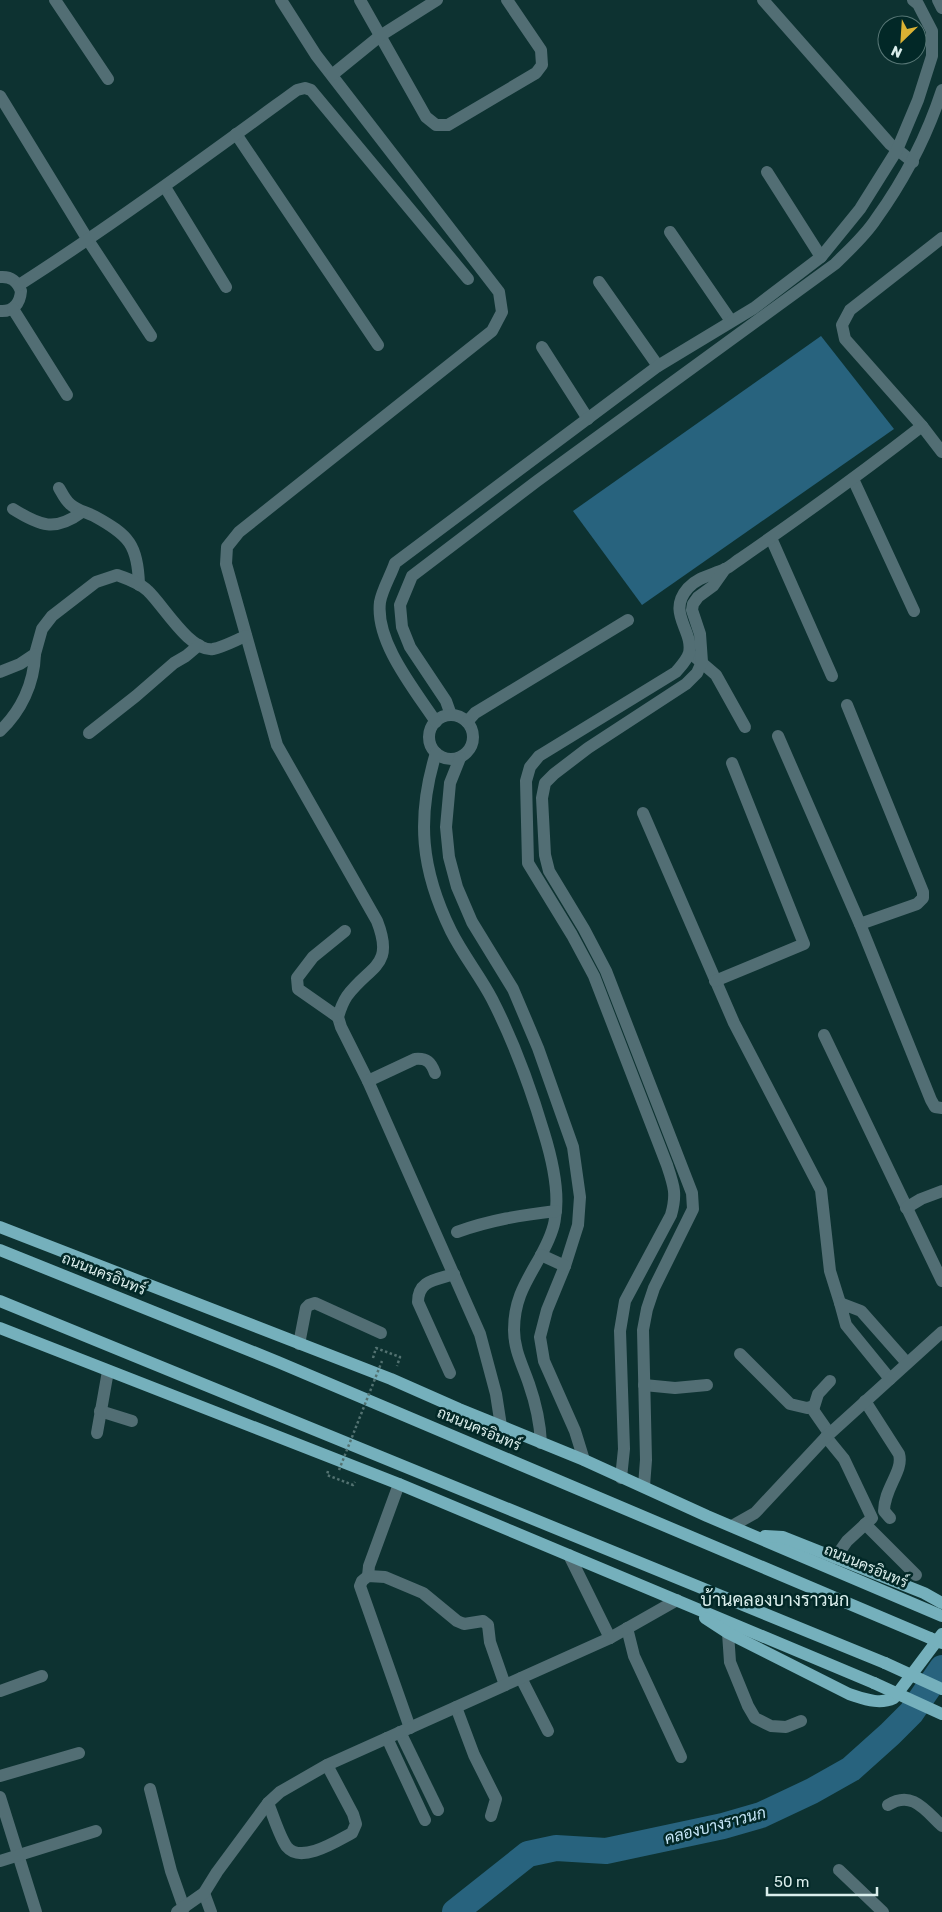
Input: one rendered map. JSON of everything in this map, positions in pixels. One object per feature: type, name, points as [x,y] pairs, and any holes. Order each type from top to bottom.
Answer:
[{"type":"main road","name":"ถนนนครอินทร์","points":[[0,1227],[391,1379],[584,1460],[732,1526],[941,1611]]},
{"type":"main road","name":"ถนนนครอินทร์","points":[[0,1250],[278,1362],[936,1636],[942,1643]]},
{"type":"main road","points":[[0,1301],[885,1663],[942,1689]]},
{"type":"main road","points":[[0,1328],[399,1484],[874,1683],[942,1714]]},
{"type":"main road","points":[[754,1535],[783,1538],[924,1593],[941,1611]]},
{"type":"main road","points":[[680,1601],[728,1633],[849,1694],[884,1703],[894,1698],[936,1636]]},
{"type":"street","points":[[55,0],[108,79]]},
{"type":"street","points":[[281,0],[316,56],[499,292],[502,312],[492,331],[240,532],[228,548],[226,564],[277,745],[377,921],[383,936],[384,952],[379,964],[348,995],[338,1017],[340,1027],[368,1081],[480,1334],[496,1394],[501,1426]]},
{"type":"street","points":[[360,0],[426,117],[436,125],[448,125],[536,73],[542,64],[541,50],[507,0]]},
{"type":"street","points":[[332,75],[380,36],[437,0]]},
{"type":"street","points":[[763,0],[890,144],[913,162]]},
{"type":"street","points":[[436,722],[393,656],[382,631],[380,602],[396,563],[658,366],[754,308],[820,257],[860,209],[897,150],[918,100],[932,56],[932,31],[918,4],[913,0]]},
{"type":"street","points":[[938,0],[942,8]]},
{"type":"street","points":[[18,285],[165,187],[297,90],[305,88],[311,90],[468,278]]},
{"type":"street","points":[[451,715],[446,701],[410,647],[402,627],[400,605],[412,576],[537,481],[834,264],[876,221],[913,162],[937,107],[942,90]]},
{"type":"street","points":[[0,96],[88,240],[151,336]]},
{"type":"street","points":[[236,134],[378,345]]},
{"type":"street","points":[[767,172],[820,257]]},
{"type":"street","points":[[165,187],[226,287]]},
{"type":"street","points":[[670,232],[731,321]]},
{"type":"street","points":[[942,238],[850,310],[842,325],[845,339],[922,426],[942,452]]},
{"type":"street","points":[[0,276],[8,277],[18,285],[21,291],[21,298],[18,304],[6,310],[66,395]]},
{"type":"street","points":[[599,282],[658,366]]},
{"type":"street","points":[[542,347],[588,418]]},
{"type":"street","points":[[621,1478],[624,1449],[620,1331],[625,1301],[671,1216],[676,1200],[667,1165],[594,976],[528,863],[526,781],[530,767],[539,756],[676,672],[685,662],[689,652],[687,637],[679,611],[680,600],[688,588],[706,575],[725,569],[771,538],[922,426]]},
{"type":"street","points":[[525,465],[537,481]]},
{"type":"street","points":[[853,479],[914,611]]},
{"type":"street","points":[[59,488],[69,504],[82,512],[94,516],[129,541],[138,560],[139,585]]},
{"type":"street","points":[[13,509],[33,522],[54,526],[66,522],[82,512]]},
{"type":"street","points":[[771,538],[832,676]]},
{"type":"street","points":[[644,1486],[646,1460],[643,1330],[654,1288],[692,1209],[692,1193],[606,971],[584,929],[549,871],[545,855],[542,798],[546,783],[588,748],[686,684],[696,673],[702,662],[700,634],[692,610],[693,604],[698,597],[713,586],[725,569]]},
{"type":"street","points":[[0,731],[14,717],[25,696],[34,669],[35,654],[42,629],[46,622],[96,582],[117,575],[148,590],[186,636],[206,648],[214,648],[246,636]]},
{"type":"street","points":[[467,722],[475,713],[628,620]]},
{"type":"street","points":[[89,734],[174,663],[199,645]]},
{"type":"street","points":[[689,652],[716,675],[745,727]]},
{"type":"street","points":[[0,672],[20,664],[35,654]]},
{"type":"street","points":[[847,705],[923,892],[923,898],[917,904],[860,924]]},
{"type":"street","points":[[451,715],[460,717],[467,722],[472,729],[474,737],[472,746],[467,753],[460,758],[451,759],[443,758],[436,753],[431,746],[429,737],[431,728],[436,722],[443,717],[451,715]]},
{"type":"street","points":[[580,731],[588,748]]},
{"type":"street","points":[[778,736],[860,924],[931,1100],[935,1107],[942,1108]]},
{"type":"street","points":[[436,753],[427,781],[423,827],[426,861],[435,895],[452,932],[492,999],[517,1056],[550,1152],[557,1198],[555,1220],[541,1255],[526,1278],[515,1312],[514,1331],[516,1352],[529,1383],[540,1426],[541,1443]]},
{"type":"street","points":[[460,758],[450,783],[446,827],[449,857],[457,887],[472,922],[513,989],[538,1048],[573,1147],[580,1198],[578,1225],[565,1266],[547,1310],[540,1337],[544,1361],[575,1430],[584,1460]]},
{"type":"street","points":[[716,980],[804,944],[732,762]]},
{"type":"street","points":[[642,813],[734,1024],[821,1190],[830,1271],[846,1325],[890,1378]]},
{"type":"street","points":[[435,895],[457,887]]},
{"type":"street","points":[[572,936],[584,929]]},
{"type":"street","points":[[338,1017],[298,989],[297,978],[313,957],[345,931]]},
{"type":"street","points":[[824,1035],[942,1281]]},
{"type":"street","points":[[368,1081],[415,1060],[422,1059],[431,1063],[435,1073]]},
{"type":"street","points":[[544,1130],[566,1123]]},
{"type":"street","points":[[667,1165],[680,1160]]},
{"type":"street","points":[[906,1208],[921,1199],[942,1191]]},
{"type":"street","points":[[458,1232],[480,1223],[501,1218],[556,1211]]},
{"type":"street","points":[[541,1255],[565,1266]]},
{"type":"street","points":[[450,1373],[418,1302],[417,1294],[424,1284],[454,1274]]},
{"type":"street","points":[[840,1302],[861,1311],[907,1363]]},
{"type":"street","points":[[299,1344],[306,1308],[316,1303],[381,1333]]},
{"type":"street","points":[[732,1526],[755,1513],[828,1435],[942,1332]]},
{"type":"street","points":[[621,1351],[644,1350]]},
{"type":"street","points":[[740,1354],[790,1404],[807,1408],[814,1406]]},
{"type":"street","points":[[96,1433],[108,1371]]},
{"type":"street","points":[[529,1383],[552,1379]]},
{"type":"street","points":[[830,1381],[818,1394],[813,1410],[844,1459],[868,1521],[916,1575]]},
{"type":"street","points":[[644,1385],[675,1388],[708,1386]]},
{"type":"street","points":[[835,1558],[847,1541],[868,1521],[887,1514],[884,1500],[901,1460],[865,1401]]},
{"type":"street","points":[[100,1411],[132,1421]]},
{"type":"street","points":[[368,1576],[369,1566],[399,1484]]},
{"type":"street","points":[[568,1555],[610,1638]]},
{"type":"street","points":[[438,1810],[405,1730],[360,1586],[362,1581],[368,1576],[385,1577],[423,1593],[457,1621],[464,1624],[484,1621],[488,1625],[490,1642],[505,1685]]},
{"type":"street","points":[[150,1789],[171,1871],[187,1909],[204,1893],[216,1872],[268,1803],[280,1792],[327,1765],[610,1638],[680,1601]]},
{"type":"street","points":[[627,1628],[634,1656],[681,1757]]},
{"type":"street","points":[[728,1633],[730,1662],[748,1706],[755,1718],[771,1726],[786,1727],[801,1721]]},
{"type":"street","points":[[0,1691],[42,1676]]},
{"type":"street","points":[[521,1678],[548,1731]]},
{"type":"street","points":[[456,1708],[474,1755],[496,1799],[491,1816]]},
{"type":"street","points":[[387,1738],[425,1820]]},
{"type":"street","points":[[0,1776],[79,1753]]},
{"type":"street","points":[[268,1803],[288,1847],[296,1853],[307,1854],[352,1833],[356,1824],[353,1814],[327,1765]]},
{"type":"street","points":[[0,1797],[36,1912]]},
{"type":"street","points":[[888,1805],[901,1799],[916,1802],[942,1826]]},
{"type":"street","points":[[0,1861],[96,1831]]},
{"type":"street","points":[[839,1870],[883,1912]]},
{"type":"street","points":[[204,1893],[211,1912]]},
{"type":"path","points":[[339,1470],[382,1361],[372,1357],[376,1348],[400,1357]]},
{"type":"water","points":[[821,336],[894,429],[642,605],[573,511]]},
{"type":"waterway","name":"คลองบางราวนก","points":[[455,1912],[528,1854],[556,1848],[606,1851],[723,1826],[761,1815],[812,1791],[851,1769],[890,1734],[911,1713],[942,1668]]},
{"type":"district","name":"บ้านคลองบางราวนก","points":[[775,1600]]}]
